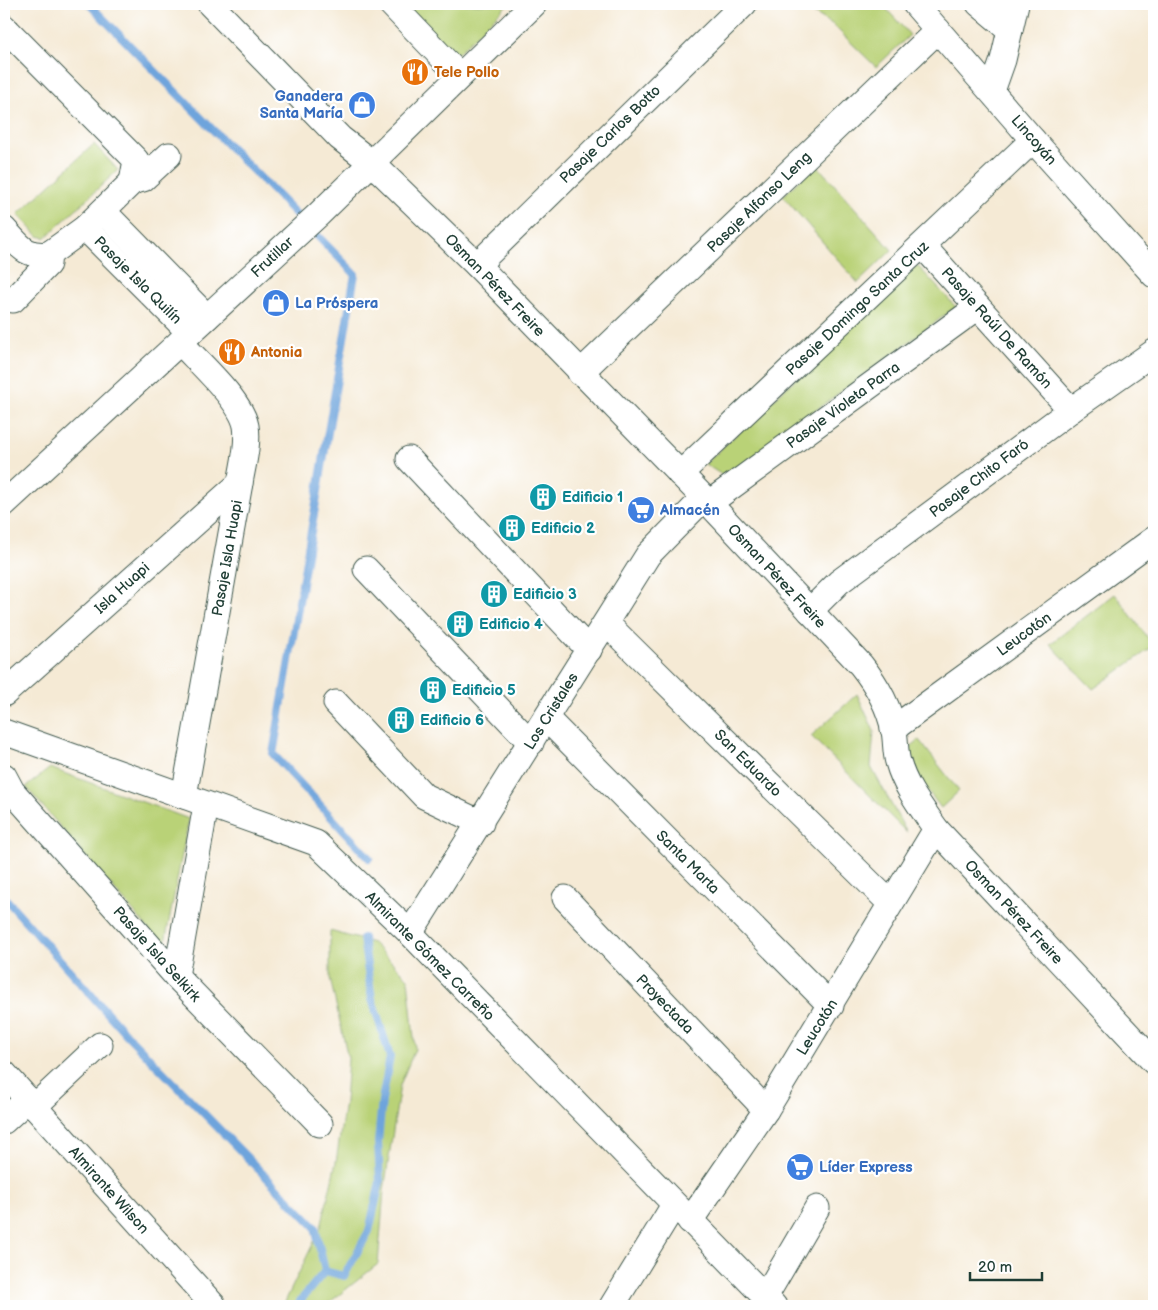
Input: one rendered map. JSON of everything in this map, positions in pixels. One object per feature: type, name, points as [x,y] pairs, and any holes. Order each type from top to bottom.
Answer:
[{"type":"street","name":"Osman Pérez Freire","points":[[210,4],[340,138],[372,163],[477,265],[706,501],[875,683],[885,703],[894,729],[897,761],[907,786],[936,829],[1154,1062]]},
{"type":"street","points":[[391,4],[460,76]]},
{"type":"street","name":"Frutillar","points":[[4,504],[318,215],[534,4]]},
{"type":"street","name":"Pasaje Carlos Botto","points":[[477,265],[744,4]]},
{"type":"street","name":"Lincoyán","points":[[916,4],[1033,140],[1154,275]]},
{"type":"street","points":[[979,4],[1010,30]]},
{"type":"street","points":[[992,91],[1003,60],[1016,4]]},
{"type":"street","points":[[4,27],[136,160],[132,182]]},
{"type":"street","name":"Pasaje Alfonso Leng","points":[[580,373],[938,30]]},
{"type":"street","name":"Pasaje Domingo Santa Cruz","points":[[680,474],[1033,140]]},
{"type":"street","name":"Pasaje Isla Quilín","points":[[13,300],[48,264],[50,254],[94,220],[132,182],[143,179],[169,155]]},
{"type":"street","name":"Pasaje Isla Quilín","points":[[94,220],[192,331]]},
{"type":"street","points":[[4,229],[26,252],[35,256],[50,254]]},
{"type":"street","name":"Pasaje Raúl De Ramón","points":[[923,246],[1071,410]]},
{"type":"street","name":"Pasaje Violeta Parra","points":[[706,501],[978,307]]},
{"type":"street","name":"Pasaje Isla Huapi","points":[[176,976],[195,800],[246,447],[246,427],[240,409],[192,331]]},
{"type":"street","name":"Pasaje Chito Faró","points":[[810,611],[839,582],[1071,410],[1154,352]]},
{"type":"street","points":[[409,458],[589,650]]},
{"type":"street","name":"Isla Huapi","points":[[4,694],[240,483]]},
{"type":"street","name":"Los Cristales","points":[[410,933],[532,743],[648,555],[706,501]]},
{"type":"street","name":"Leucotón","points":[[894,729],[1154,539]]},
{"type":"street","points":[[366,569],[532,743]]},
{"type":"street","name":"San Eduardo","points":[[606,623],[890,903]]},
{"type":"street","points":[[336,703],[424,796],[481,823]]},
{"type":"street","name":"Santa Marta","points":[[546,718],[831,1006]]},
{"type":"street","name":"Almirante Gómez Carreño","points":[[4,732],[316,843],[410,933],[770,1302]]},
{"type":"street","name":"Pasaje Isla Selkirk","points":[[4,776],[12,791],[176,976],[320,1124]]},
{"type":"street","name":"Leucotón","points":[[612,1306],[682,1213],[766,1110],[831,1006],[890,903],[936,829]]},
{"type":"street","name":"Proyectada","points":[[565,898],[766,1110]]},
{"type":"street","points":[[4,1121],[31,1103],[100,1045]]},
{"type":"street","name":"Almirante Wilson","points":[[4,1073],[214,1306]]},
{"type":"street","points":[[770,1302],[817,1208]]},
{"type":"green space","points":[[402,4],[508,4],[455,56]]},
{"type":"green space","points":[[799,4],[882,4],[910,35],[876,67],[832,24]]},
{"type":"green space","points":[[94,144],[118,170],[45,238],[38,236],[18,214]]},
{"type":"green space","points":[[816,164],[892,250],[858,283],[783,196]]},
{"type":"green space","points":[[917,265],[956,307],[725,477],[705,464]]},
{"type":"green space","points":[[1115,594],[1154,646],[1093,689],[1050,644]]},
{"type":"green space","points":[[857,694],[874,731],[871,767],[907,833],[811,736]]},
{"type":"green space","points":[[919,740],[959,791],[941,808],[920,781],[910,747]]},
{"type":"green space","points":[[50,768],[189,819],[164,947],[26,787]]},
{"type":"green space","points":[[330,931],[373,943],[408,978],[415,1049],[400,1085],[384,1190],[378,1264],[325,1306],[283,1306],[321,1227],[336,1162],[345,1102],[348,1058],[330,978]]},
{"type":"waterway","points":[[89,4],[355,274],[273,754],[369,858]]},
{"type":"waterway","points":[[4,897],[127,1035],[315,1227],[325,1271]]},
{"type":"waterway","points":[[299,1306],[300,1301],[325,1271],[344,1276],[369,1231],[380,1182],[378,1142],[382,1100],[390,1057],[372,999],[363,938]]},
{"type":"place","name":"Tele Pollo","points":[[415,72]]},
{"type":"place","name":"Ganadera Santa María","points":[[362,105]]},
{"type":"place","name":"La Próspera","points":[[276,303]]},
{"type":"place","name":"Antonia","points":[[232,352]]},
{"type":"place","name":"Edificio 1","points":[[543,497]]},
{"type":"place","name":"Almacén","points":[[641,510]]},
{"type":"place","name":"Edificio 2","points":[[512,528]]},
{"type":"place","name":"Edificio 3","points":[[494,594]]},
{"type":"place","name":"Edificio 4","points":[[460,624]]},
{"type":"place","name":"Edificio 5","points":[[433,690]]},
{"type":"place","name":"Edificio 6","points":[[401,720]]},
{"type":"place","name":"Líder Express","points":[[800,1167]]}]
